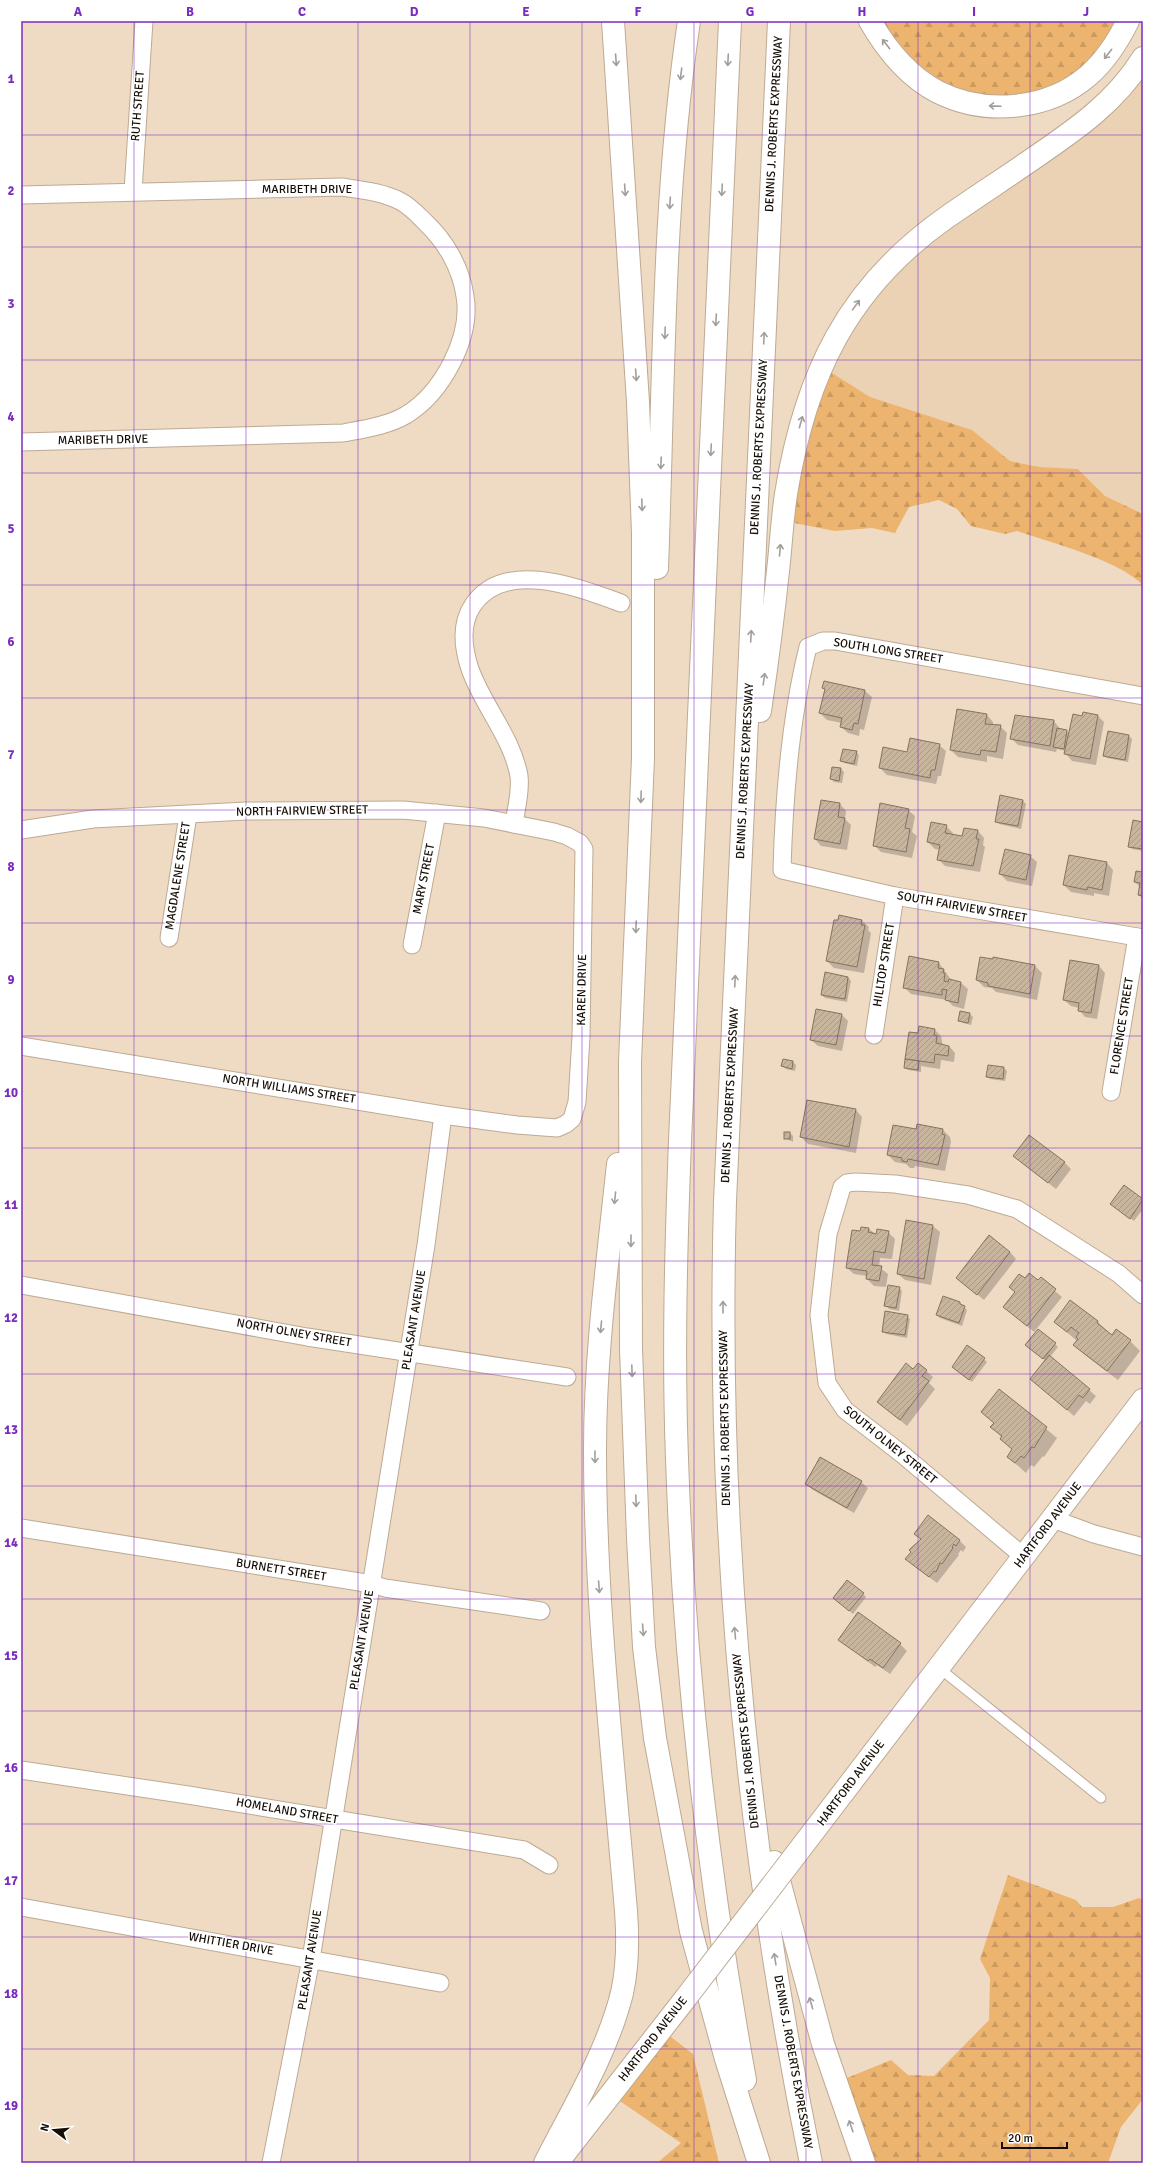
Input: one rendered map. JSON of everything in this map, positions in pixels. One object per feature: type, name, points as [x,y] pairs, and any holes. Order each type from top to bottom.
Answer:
[{"type":"main road","points":[[613,21],[638,402],[643,533],[643,758],[630,1062],[631,1349],[640,1582],[648,1694],[662,1780],[692,1931],[708,1998],[760,2163]]},
{"type":"main road","points":[[643,758],[650,698],[655,621],[673,162],[677,107],[689,21]]},
{"type":"main road","points":[[730,21],[680,1149],[675,1380],[677,1460],[686,1621],[710,1858],[733,2016],[760,2163]]},
{"type":"main road","name":"DENNIS J. ROBERTS EXPRESSWAY","points":[[779,21],[725,1201],[723,1359],[732,1597],[747,1755],[780,1992],[811,2163]]},
{"type":"main road","points":[[870,21],[897,58],[929,86],[955,99],[972,104],[1009,107],[1041,101],[1074,86],[1102,62],[1120,36],[1128,21]]},
{"type":"main road","points":[[742,843],[773,618],[786,496],[800,425],[816,377],[829,347],[867,291],[907,248],[946,218],[1093,116],[1122,88],[1143,58]]},
{"type":"main road","points":[[545,2163],[590,2076],[608,2033],[622,1992],[627,1952],[626,1911],[597,1559],[595,1447],[601,1326],[630,1062]]},
{"type":"main road","name":"HARTFORD AVENUE","points":[[557,2163],[685,1999],[1143,1400]]},
{"type":"main road","points":[[747,1755],[811,2006],[864,2163]]},
{"type":"street","name":"RUTH STREET","points":[[133,191],[144,21]]},
{"type":"street","name":"MARIBETH DRIVE","points":[[21,195],[133,191],[342,187],[373,192],[402,202],[430,227],[445,244],[455,264],[465,295],[466,310],[465,327],[454,358],[442,380],[425,401],[406,415],[386,424],[343,433],[21,442]]},
{"type":"street","points":[[514,824],[519,777],[511,749],[470,671],[466,657],[464,630],[466,618],[479,596],[488,588],[513,581],[559,583],[621,603]]},
{"type":"street","name":"SOUTH LONG STREET","points":[[782,870],[783,836],[791,745],[800,678],[808,647],[823,641],[835,641],[1143,696]]},
{"type":"street","name":"NORTH FAIRVIEW STREET","points":[[21,830],[93,819],[188,814],[403,810],[484,818],[567,836],[580,843]]},
{"type":"street","name":"MARY STREET","points":[[412,945],[437,813]]},
{"type":"street","name":"MAGDALENE STREET","points":[[169,938],[188,814]]},
{"type":"street","name":"KAREN DRIVE","points":[[557,1128],[566,1124],[572,1119],[577,1102],[582,1037],[584,849],[580,843]]},
{"type":"street","name":"SOUTH FAIRVIEW STREET","points":[[782,870],[895,896],[1140,937]]},
{"type":"street","name":"HILLTOP STREET","points":[[874,1035],[895,896]]},
{"type":"street","name":"FLORENCE STREET","points":[[1111,1092],[1140,937]]},
{"type":"street","name":"NORTH WILLIAMS STREET","points":[[21,1046],[443,1115],[517,1125],[557,1128]]},
{"type":"street","name":"PLEASANT AVENUE","points":[[271,2163],[311,1959],[426,1244],[443,1115]]},
{"type":"street","name":"SOUTH OLNEY STREET","points":[[1024,1557],[902,1454],[845,1410],[827,1383],[819,1315],[828,1234],[837,1198],[842,1188],[847,1183],[895,1184],[968,1195],[1017,1209],[1119,1274],[1143,1295]]},
{"type":"street","name":"NORTH OLNEY STREET","points":[[21,1285],[307,1337],[408,1351],[567,1377]]},
{"type":"street","points":[[1053,1519],[1094,1534],[1143,1547]]},
{"type":"street","name":"BURNETT STREET","points":[[21,1528],[372,1584],[385,1588],[541,1611]]},
{"type":"street","name":"HOMELAND STREET","points":[[21,1770],[524,1850],[549,1865]]},
{"type":"street","name":"WHITTIER DRIVE","points":[[21,1907],[440,1983]]},
{"type":"lane","points":[[939,1668],[1101,1798]]},
{"type":"shaded area","points":[[1143,75],[1143,514],[1105,496],[1078,469],[1039,467],[1010,461],[972,430],[870,397],[829,371],[834,358],[874,299],[920,246]]},
{"type":"green space","points":[[877,21],[1132,21],[1096,73],[1017,105],[941,87],[904,58]]},
{"type":"green space","points":[[829,371],[870,397],[972,430],[1010,461],[1039,467],[1078,469],[1105,496],[1143,514],[1143,585],[1132,576],[1118,568],[1084,553],[1017,531],[1005,534],[971,526],[957,509],[939,500],[909,507],[895,533],[872,528],[835,531],[789,522],[796,470]]},
{"type":"green space","points":[[1008,1875],[1076,1900],[1082,1907],[1113,1907],[1139,1898],[1143,1900],[1143,2099],[1121,2127],[1108,2163],[869,2163],[842,2080],[891,2060],[908,2075],[934,2076],[989,2020],[990,1978],[980,1959]]},
{"type":"green space","points":[[666,2033],[693,2054],[719,2163],[657,2163],[681,2143],[617,2099]]},
{"type":"building","points":[[824,681],[865,690],[858,724],[854,723],[852,730],[840,727],[842,718],[819,713],[825,689],[822,688]]},
{"type":"building","points":[[957,709],[987,714],[985,724],[1001,725],[996,752],[981,750],[980,755],[950,750]]},
{"type":"building","points":[[1083,712],[1098,715],[1090,759],[1064,754],[1073,714],[1082,716]]},
{"type":"building","points":[[1015,715],[1054,720],[1050,746],[1010,739]]},
{"type":"building","points":[[1057,728],[1067,730],[1064,749],[1053,747]]},
{"type":"building","points":[[1108,731],[1129,735],[1125,760],[1103,756]]},
{"type":"building","points":[[910,738],[940,744],[935,770],[931,770],[930,778],[879,768],[883,747],[907,752]]},
{"type":"building","points":[[843,749],[857,751],[854,764],[840,761]]},
{"type":"building","points":[[832,767],[841,768],[839,781],[830,779]]},
{"type":"building","points":[[1000,795],[1023,800],[1018,826],[995,822]]},
{"type":"building","points":[[821,800],[840,803],[838,817],[845,818],[840,844],[814,839]]},
{"type":"building","points":[[880,803],[909,809],[905,828],[910,829],[906,852],[873,846]]},
{"type":"building","points":[[1133,820],[1143,822],[1143,849],[1128,847]]},
{"type":"building","points":[[931,822],[947,825],[945,833],[962,836],[964,828],[978,830],[976,839],[979,839],[973,866],[937,860],[940,845],[927,842]]},
{"type":"building","points":[[1005,849],[1031,855],[1026,880],[999,874]]},
{"type":"building","points":[[1069,855],[1107,862],[1102,890],[1088,887],[1087,890],[1063,885]]},
{"type":"building","points":[[1142,870],[1143,896],[1138,895],[1140,883],[1134,882],[1136,871],[1142,872]]},
{"type":"building","points":[[839,915],[862,920],[861,925],[865,925],[857,967],[826,961],[834,920],[838,920]]},
{"type":"building","points":[[909,956],[939,962],[938,968],[944,969],[944,981],[948,982],[949,979],[961,982],[958,1003],[945,1000],[947,990],[942,989],[942,995],[903,988]]},
{"type":"building","points":[[980,957],[993,959],[993,957],[1035,965],[1030,994],[988,986],[988,983],[976,980]]},
{"type":"building","points":[[1070,960],[1099,965],[1091,1013],[1078,1011],[1079,1003],[1063,1000]]},
{"type":"building","points":[[825,972],[848,977],[845,999],[821,995]]},
{"type":"building","points":[[816,1009],[842,1014],[836,1045],[810,1040]]},
{"type":"building","points":[[960,1011],[970,1013],[968,1023],[958,1021]]},
{"type":"building","points":[[919,1026],[935,1029],[934,1035],[937,1036],[936,1043],[949,1046],[948,1056],[935,1054],[934,1063],[905,1059],[909,1032],[918,1033]]},
{"type":"building","points":[[783,1059],[793,1061],[792,1069],[781,1066]]},
{"type":"building","points":[[905,1059],[919,1061],[918,1070],[904,1068]]},
{"type":"building","points":[[988,1065],[1004,1067],[1003,1079],[986,1077]]},
{"type":"building","points":[[807,1100],[856,1109],[849,1147],[800,1137]]},
{"type":"building","points":[[917,1124],[943,1129],[942,1134],[945,1135],[938,1165],[908,1159],[907,1162],[902,1161],[902,1158],[887,1155],[893,1125],[916,1129]]},
{"type":"building","points":[[784,1132],[790,1132],[790,1139],[784,1139]]},
{"type":"building","points":[[1029,1135],[1065,1162],[1048,1183],[1013,1156]]},
{"type":"building","points":[[1124,1185],[1143,1199],[1130,1219],[1110,1204]]},
{"type":"building","points":[[906,1220],[933,1225],[924,1279],[897,1274]]},
{"type":"building","points":[[861,1227],[869,1228],[868,1232],[876,1234],[877,1229],[889,1231],[885,1253],[874,1251],[872,1265],[882,1266],[879,1281],[866,1279],[867,1271],[846,1268],[852,1230],[860,1231]]},
{"type":"building","points":[[989,1235],[1010,1252],[977,1295],[956,1278]]},
{"type":"building","points":[[1029,1273],[1038,1280],[1041,1277],[1056,1289],[1027,1326],[1003,1307],[1015,1292],[1009,1287],[1019,1274],[1025,1278]]},
{"type":"building","points":[[888,1285],[900,1287],[896,1308],[884,1306]]},
{"type":"building","points":[[943,1296],[960,1302],[960,1304],[965,1306],[959,1323],[936,1315]]},
{"type":"building","points":[[1070,1300],[1098,1321],[1097,1323],[1112,1335],[1116,1329],[1131,1340],[1107,1371],[1073,1345],[1078,1339],[1076,1337],[1079,1333],[1071,1327],[1067,1332],[1054,1322]]},
{"type":"building","points":[[885,1311],[908,1315],[905,1335],[882,1332]]},
{"type":"building","points":[[1038,1329],[1056,1343],[1043,1359],[1025,1345]]},
{"type":"building","points":[[967,1345],[985,1358],[969,1380],[952,1367]]},
{"type":"building","points":[[1049,1355],[1090,1389],[1083,1398],[1079,1395],[1067,1410],[1030,1379]]},
{"type":"building","points":[[906,1363],[913,1369],[918,1363],[927,1370],[922,1376],[929,1381],[900,1420],[877,1402]]},
{"type":"building","points":[[999,1389],[1047,1427],[1034,1448],[1032,1447],[1024,1458],[1021,1456],[1015,1463],[1007,1457],[1012,1449],[1000,1439],[1002,1436],[990,1427],[994,1423],[981,1412]]},
{"type":"building","points":[[820,1457],[862,1481],[847,1508],[805,1484]]},
{"type":"building","points":[[928,1515],[960,1540],[956,1546],[954,1544],[952,1547],[953,1548],[942,1564],[940,1563],[936,1572],[934,1571],[929,1577],[905,1559],[911,1552],[909,1550],[921,1539],[914,1534]]},
{"type":"building","points":[[847,1580],[864,1593],[849,1611],[833,1598]]},
{"type":"building","points":[[858,1612],[901,1643],[883,1668],[870,1659],[868,1661],[838,1640]]}]
